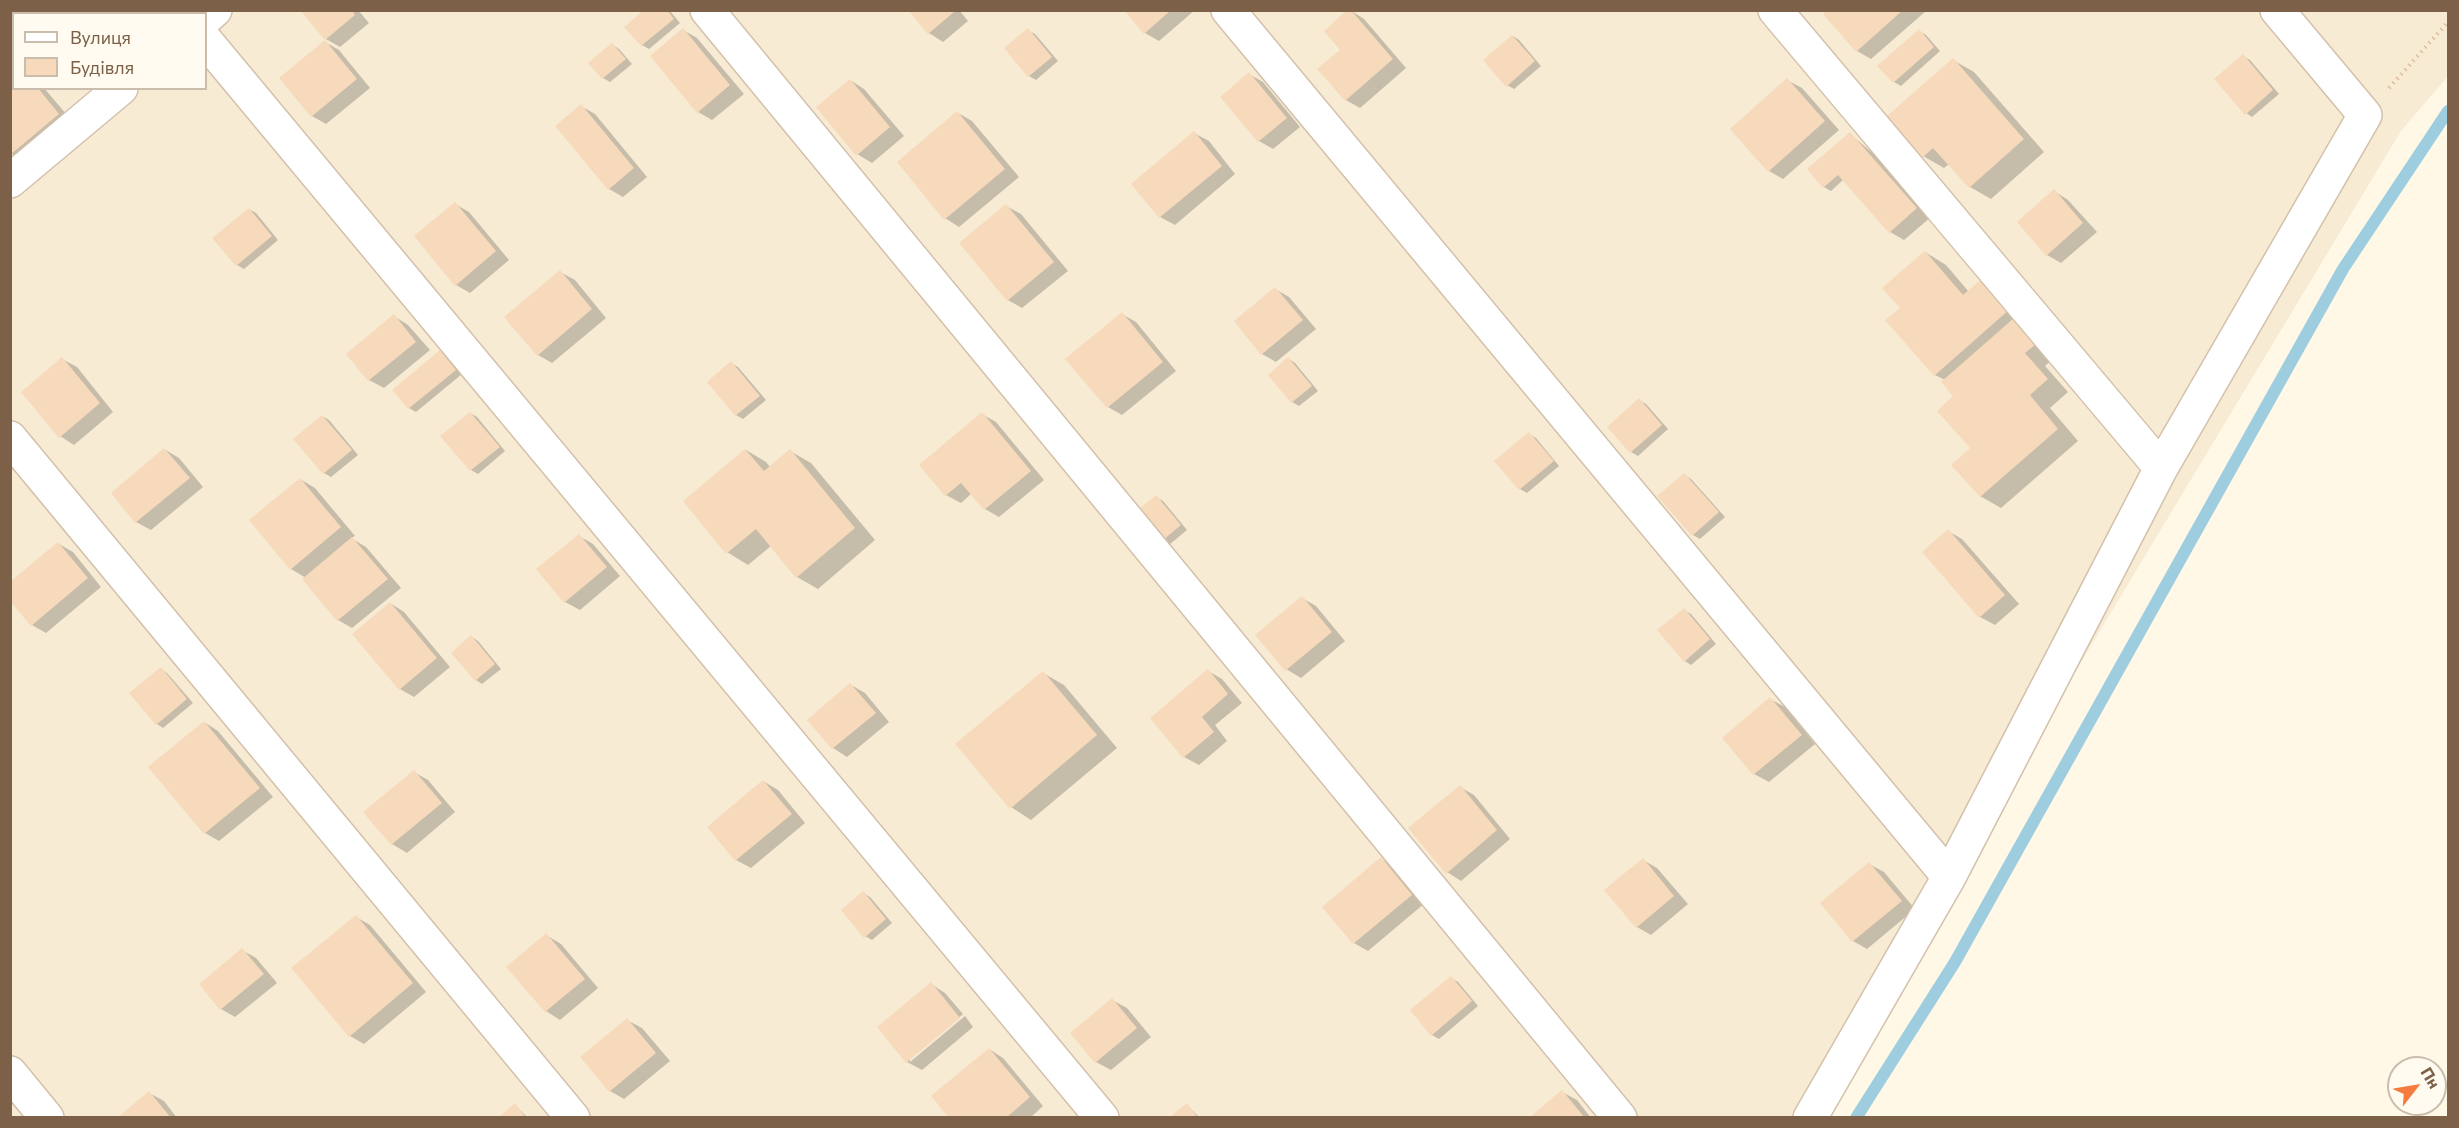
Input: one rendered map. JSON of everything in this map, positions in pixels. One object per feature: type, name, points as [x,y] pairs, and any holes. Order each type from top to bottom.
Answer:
[{"type":"street","points":[[706,10],[1620,1118]]},
{"type":"street","points":[[1228,10],[1949,877]]},
{"type":"street","points":[[1775,10],[2161,468]]},
{"type":"street","points":[[1809,1118],[1949,877],[2161,468],[2365,115],[2277,10]]},
{"type":"street","points":[[207,42],[1102,1118]]},
{"type":"street","points":[[10,181],[119,90]]},
{"type":"street","points":[[10,438],[573,1118]]},
{"type":"street","points":[[10,1073],[47,1118]]},
{"type":"path","points":[[2365,115],[2448,22]]},
{"type":"shaded area","points":[[2448,10],[2448,76],[2401,131],[1807,1117],[11,1118],[10,11]]},
{"type":"building","points":[[98,10],[147,10],[148,12],[99,12]]},
{"type":"building","points":[[300,10],[352,10],[355,15],[325,40]]},
{"type":"building","points":[[644,10],[667,10],[674,19],[641,46],[624,27]]},
{"type":"building","points":[[908,10],[953,10],[954,12],[928,34]]},
{"type":"building","points":[[1124,10],[1171,10],[1144,34]]},
{"type":"building","points":[[1347,10],[1351,10],[1393,59],[1345,101],[1317,69],[1340,50],[1324,31]]},
{"type":"building","points":[[1827,10],[1903,10],[1856,52],[1823,14]]},
{"type":"building","points":[[683,28],[730,85],[697,113],[650,56]]},
{"type":"building","points":[[1028,28],[1052,57],[1028,77],[1004,48]]},
{"type":"building","points":[[1919,29],[1934,47],[1893,83],[1877,66]]},
{"type":"building","points":[[1512,35],[1535,61],[1506,87],[1483,60]]},
{"type":"building","points":[[325,40],[357,79],[311,117],[279,78]]},
{"type":"building","points":[[612,43],[626,59],[602,79],[588,63]]},
{"type":"building","points":[[2243,54],[2273,90],[2245,115],[2214,79]]},
{"type":"building","points":[[1953,58],[2024,139],[1969,188],[1933,148],[1922,158],[1886,117]]},
{"type":"building","points":[[1249,72],[1287,118],[1258,142],[1220,97]]},
{"type":"building","points":[[12,75],[12,90],[40,90],[59,114],[10,155],[10,76]]},
{"type":"building","points":[[1787,78],[1825,121],[1768,172],[1730,129]]},
{"type":"building","points":[[850,79],[890,127],[856,156],[816,107]]},
{"type":"building","points":[[581,104],[634,168],[608,190],[555,126]]},
{"type":"building","points":[[957,111],[1005,169],[944,220],[897,162]]},
{"type":"building","points":[[1194,131],[1222,166],[1159,218],[1131,184]]},
{"type":"building","points":[[1850,132],[1917,208],[1889,233],[1838,175],[1823,188],[1807,169]]},
{"type":"building","points":[[2054,189],[2083,223],[2046,256],[2017,222]]},
{"type":"building","points":[[455,202],[496,251],[455,286],[414,236]]},
{"type":"building","points":[[1006,204],[1054,262],[1007,301],[959,243]]},
{"type":"building","points":[[249,208],[272,236],[236,266],[212,238]]},
{"type":"building","points":[[1925,251],[1963,295],[1983,278],[2010,309],[1934,376],[1885,320],[1900,308],[1882,288]]},
{"type":"building","points":[[560,270],[592,309],[537,356],[504,317]]},
{"type":"building","points":[[1275,287],[1303,320],[1261,355],[1234,321]]},
{"type":"building","points":[[1122,312],[1163,362],[1107,408],[1065,359]]},
{"type":"building","points":[[394,314],[416,342],[368,381],[346,354]]},
{"type":"building","points":[[2014,318],[2036,344],[2025,353],[2048,379],[2030,395],[2058,429],[1980,497],[1951,465],[1970,448],[1937,411],[1953,396],[1941,382]]},
{"type":"building","points":[[440,350],[456,370],[408,409],[392,390]]},
{"type":"building","points":[[62,357],[100,403],[59,438],[21,392]]},
{"type":"building","points":[[1288,357],[1312,386],[1291,403],[1268,375]]},
{"type":"building","points":[[731,361],[760,396],[735,416],[707,382]]},
{"type":"building","points":[[1639,398],[1662,425],[1630,453],[1607,427]]},
{"type":"building","points":[[470,412],[500,447],[470,471],[440,436]]},
{"type":"building","points":[[982,412],[1031,471],[984,510],[961,483],[945,496],[919,465]]},
{"type":"building","points":[[322,415],[352,450],[323,474],[293,439]]},
{"type":"building","points":[[1529,432],[1554,461],[1519,490],[1494,461]]},
{"type":"building","points":[[164,448],[190,478],[135,523],[111,493]]},
{"type":"building","points":[[745,449],[764,471],[790,449],[855,528],[796,578],[756,529],[726,554],[683,501]]},
{"type":"building","points":[[1684,473],[1719,512],[1692,536],[1657,496]]},
{"type":"building","points":[[300,478],[341,527],[290,570],[249,520]]},
{"type":"building","points":[[1156,495],[1181,525],[1162,541],[1137,511]]},
{"type":"building","points":[[1948,529],[2005,595],[1979,618],[1922,552]]},
{"type":"building","points":[[579,534],[607,567],[564,603],[536,569]]},
{"type":"building","points":[[352,537],[388,579],[337,621],[302,579]]},
{"type":"building","points":[[58,542],[88,578],[31,626],[10,601],[10,582]]},
{"type":"building","points":[[1302,596],[1332,632],[1285,671],[1255,635]]},
{"type":"building","points":[[390,602],[437,658],[399,690],[352,634]]},
{"type":"building","points":[[1684,608],[1710,639],[1684,662],[1657,630]]},
{"type":"building","points":[[471,635],[495,664],[475,681],[451,653]]},
{"type":"building","points":[[161,667],[187,699],[156,725],[129,693]]},
{"type":"building","points":[[1208,669],[1228,694],[1202,717],[1214,732],[1183,758],[1150,718]]},
{"type":"building","points":[[1043,671],[1097,735],[1010,809],[955,744]]},
{"type":"building","points":[[850,683],[876,713],[832,749],[807,720]]},
{"type":"building","points":[[1770,697],[1802,735],[1753,775],[1722,738]]},
{"type":"building","points":[[204,721],[260,788],[204,834],[148,767]]},
{"type":"building","points":[[414,770],[442,803],[391,845],[363,812]]},
{"type":"building","points":[[763,780],[792,814],[735,861],[707,827]]},
{"type":"building","points":[[1460,785],[1497,830],[1446,874],[1408,828]]},
{"type":"building","points":[[1381,857],[1412,895],[1353,944],[1322,907]]},
{"type":"building","points":[[1643,858],[1674,896],[1636,928],[1604,890]]},
{"type":"building","points":[[1869,862],[1902,901],[1852,942],[1820,903]]},
{"type":"building","points":[[863,891],[886,919],[864,938],[841,910]]},
{"type":"building","points":[[356,915],[413,983],[349,1037],[291,968]]},
{"type":"building","points":[[546,933],[585,979],[545,1012],[506,967]]},
{"type":"building","points":[[242,948],[264,974],[220,1010],[199,984]]},
{"type":"building","points":[[1451,976],[1472,1001],[1431,1036],[1410,1010]]},
{"type":"building","points":[[931,982],[960,1018],[906,1063],[877,1027]]},
{"type":"building","points":[[1112,998],[1137,1028],[1095,1063],[1070,1033]]},
{"type":"building","points":[[627,1018],[656,1053],[609,1092],[580,1057]]},
{"type":"building","points":[[989,1048],[1030,1097],[1006,1118],[949,1118],[931,1096]]},
{"type":"building","points":[[1562,1090],[1585,1118],[1529,1118]]},
{"type":"building","points":[[149,1091],[171,1118],[117,1118]]},
{"type":"building","points":[[515,1103],[526,1118],[498,1118]]},
{"type":"building","points":[[1187,1103],[1198,1118],[1169,1118]]},
{"type":"waterway","points":[[1856,1118],[1955,962],[2343,269],[2448,111]]}]
